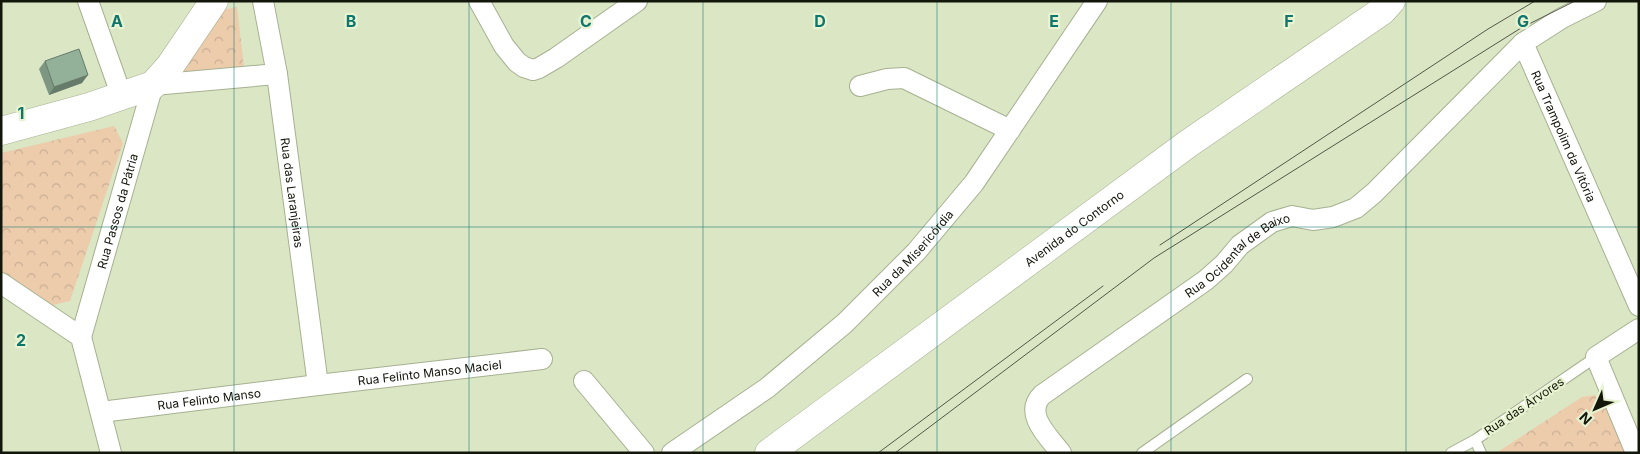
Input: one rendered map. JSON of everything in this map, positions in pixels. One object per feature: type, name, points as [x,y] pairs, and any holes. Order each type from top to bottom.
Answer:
[{"type":"main road","points":[[1,131],[122,97],[153,85],[170,66],[214,1]]},
{"type":"main road","name":"Avenida do Contorno","points":[[770,453],[1189,143],[1386,6],[1409,1]]},
{"type":"street","points":[[88,1],[122,97]]},
{"type":"street","name":"Rua das Laranjeiras","points":[[263,1],[277,74],[318,385]]},
{"type":"street","points":[[479,1],[504,46],[524,67],[533,70],[556,58],[636,1]]},
{"type":"street","name":"Rua da Misericórdia","points":[[672,453],[767,388],[845,324],[916,252],[974,184],[1097,1]]},
{"type":"street","points":[[1523,44],[1562,18],[1596,1]]},
{"type":"street","name":"Rua Trampolim da Vitória","points":[[1523,44],[1639,306]]},
{"type":"street","name":"Rua Ocidental de Baixo","points":[[1061,453],[1041,427],[1035,413],[1037,400],[1042,395],[1206,280],[1224,264],[1240,245],[1272,222],[1292,216],[1313,220],[1333,218],[1356,208],[1374,193],[1523,44]]},
{"type":"street","points":[[153,85],[277,74]]},
{"type":"street","points":[[860,86],[904,78],[1010,130]]},
{"type":"street","name":"Rua Passos da Pátria","points":[[81,337],[153,85]]},
{"type":"street","points":[[1,284],[81,337],[111,453]]},
{"type":"street","points":[[1636,453],[1596,357],[1639,329]]},
{"type":"street","name":"Rua Felinto Manso Maciel","points":[[318,385],[542,359]]},
{"type":"street","points":[[584,381],[644,453]]},
{"type":"street","name":"Rua Felinto Manso","points":[[101,412],[318,385]]},
{"type":"lane","name":"Rua das Árvores","points":[[1451,453],[1475,440],[1596,357]]},
{"type":"lane","points":[[1142,453],[1247,380]]},
{"type":"lane","points":[[1475,440],[1481,453]]},
{"type":"green space","points":[[237,7],[244,68],[173,81],[217,11]]},
{"type":"green space","points":[[114,126],[123,143],[70,301],[53,305],[1,271],[1,153]]},
{"type":"green space","points":[[1595,395],[1609,407],[1625,453],[1496,453],[1582,397]]},
{"type":"green space","points":[[1557,442],[1562,453],[1532,453]]},
{"type":"building","points":[[79,49],[88,75],[54,87],[45,61]]},
{"type":"tram line","points":[[1160,245],[1488,29],[1535,1]]},
{"type":"tram line","points":[[895,453],[1154,258],[1521,28],[1575,1]]},
{"type":"tram line","points":[[878,453],[1103,286]]}]
